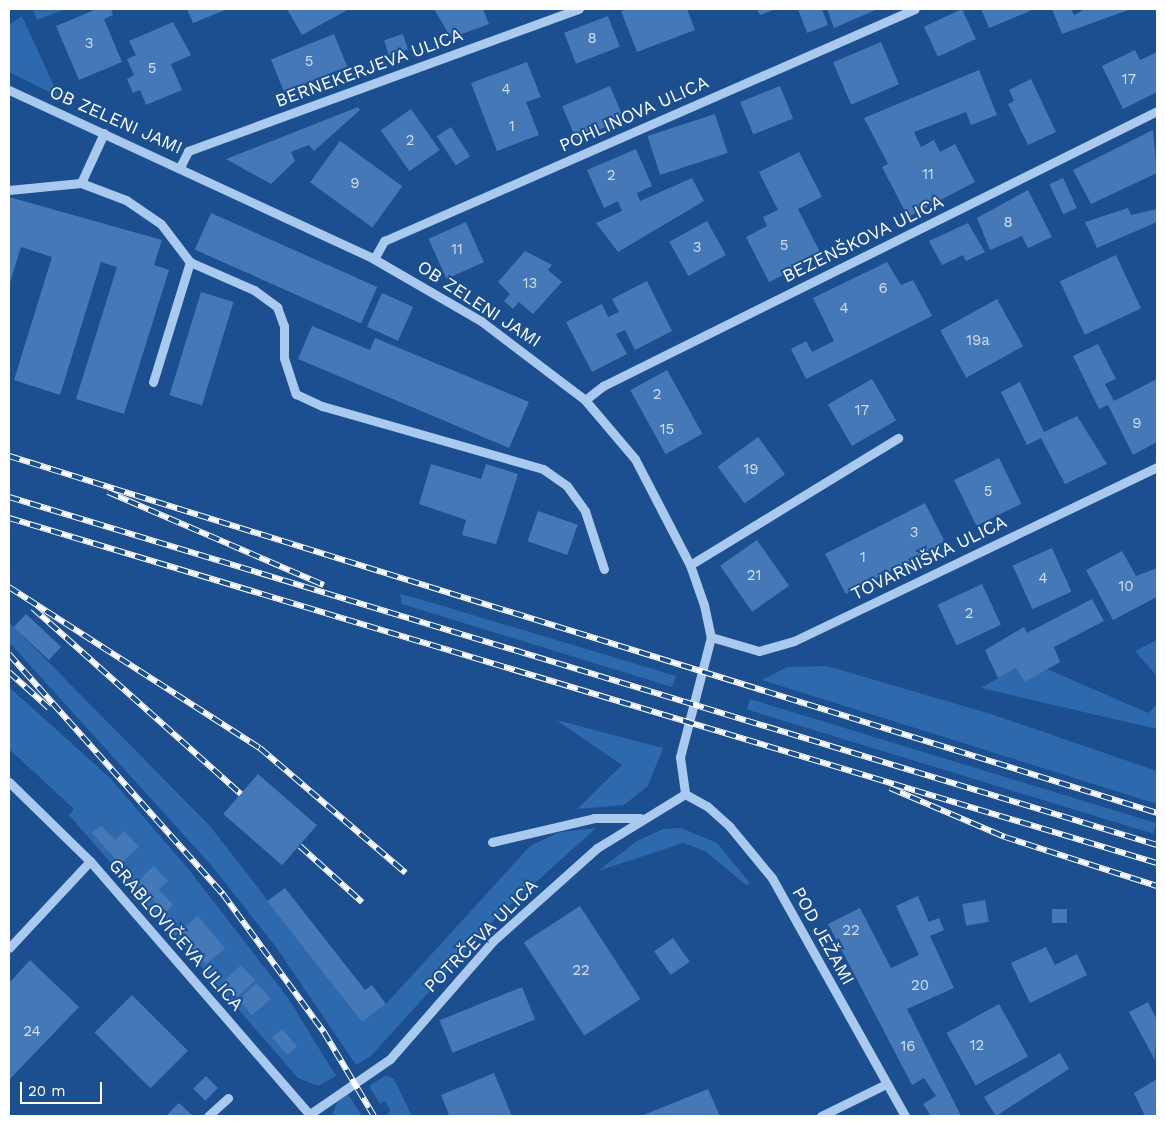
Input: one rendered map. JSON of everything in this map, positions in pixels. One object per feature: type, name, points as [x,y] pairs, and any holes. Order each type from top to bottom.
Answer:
[{"type":"street","name":"BERNEKERJEVA ULICA","points":[[180,167],[188,151],[579,9]]},
{"type":"street","name":"POHLINOVA ULICA","points":[[374,259],[384,241],[915,9]]},
{"type":"street","name":"OB ZELENI JAMI","points":[[9,90],[180,167],[374,259],[481,320],[585,400],[635,459],[690,565],[711,637]]},
{"type":"street","name":"BEZENŠKOVA ULICA","points":[[585,400],[603,386],[1157,111]]},
{"type":"street","points":[[81,183],[104,132]]},
{"type":"street","points":[[9,190],[81,183],[126,200],[161,224],[190,262],[254,290],[277,307],[284,326],[284,358],[296,394],[322,406],[501,454],[543,469],[559,480],[585,511],[604,569]]},
{"type":"street","points":[[153,382],[190,262]]},
{"type":"street","points":[[690,565],[898,438]]},
{"type":"street","name":"TOVARNIŠKA ULICA","points":[[711,637],[759,651],[794,641],[1157,467]]},
{"type":"street","points":[[685,794],[680,757],[711,637]]},
{"type":"street","name":"GRABLOVIČEVA ULICA","points":[[9,782],[90,861],[311,1115]]},
{"type":"street","name":"POTRČEVA ULICA","points":[[311,1115],[390,1059],[493,941],[597,848],[640,818],[685,794]]},
{"type":"street","name":"POD JEŽAMI","points":[[685,794],[707,806],[730,827],[772,878],[886,1084],[906,1116]]},
{"type":"street","points":[[492,842],[594,818],[640,818]]},
{"type":"street","points":[[9,948],[90,861]]},
{"type":"street","points":[[821,1116],[886,1084]]},
{"type":"street","points":[[208,1116],[228,1098]]},
{"type":"shaded area","points":[[40,9],[66,9],[37,20],[33,11]]},
{"type":"shaded area","points":[[22,16],[59,97],[9,72],[9,25]]},
{"type":"shaded area","points":[[400,594],[676,676],[672,687],[402,604]]},
{"type":"shaded area","points":[[9,622],[210,826],[362,1022],[386,1004],[530,846],[560,832],[596,828],[495,919],[371,1056],[356,1065],[276,947],[211,865],[9,642]]},
{"type":"shaded area","points":[[1157,640],[1157,676],[1135,651]]},
{"type":"shaded area","points":[[827,666],[994,715],[1157,771],[1157,804],[762,680],[787,667]]},
{"type":"shaded area","points":[[1016,668],[1025,682],[1047,669],[1148,713],[1157,704],[1157,729],[981,688]]},
{"type":"shaded area","points":[[9,687],[110,778],[190,871],[288,998],[336,1076],[318,1086],[298,1078],[69,815],[74,809],[9,749]]},
{"type":"shaded area","points":[[750,699],[1156,823],[1153,834],[747,710]]},
{"type":"shaded area","points":[[556,720],[663,748],[648,786],[624,805],[577,809],[622,765]]},
{"type":"shaded area","points":[[681,828],[717,843],[750,883],[746,885],[705,851],[683,843],[598,871],[637,841],[663,829]]},
{"type":"shaded area","points":[[386,1075],[394,1079],[412,1116],[387,1116],[390,1110],[385,1101],[380,1104],[369,1086]]},
{"type":"shaded area","points":[[348,1094],[362,1116],[332,1116],[337,1102]]},
{"type":"building","points":[[97,9],[111,9],[113,15],[104,19],[122,62],[79,80],[56,26]]},
{"type":"building","points":[[187,9],[228,9],[193,23]]},
{"type":"building","points":[[287,9],[349,9],[302,35]]},
{"type":"building","points":[[434,9],[483,9],[489,24],[451,38]]},
{"type":"building","points":[[626,9],[687,9],[695,30],[637,52],[621,11]]},
{"type":"building","points":[[757,9],[776,9],[760,15]]},
{"type":"building","points":[[798,9],[822,9],[828,25],[807,33]]},
{"type":"building","points":[[827,9],[878,9],[834,28]]},
{"type":"building","points":[[962,9],[976,39],[938,57],[924,27]]},
{"type":"building","points":[[981,9],[1029,9],[1030,11],[989,28]]},
{"type":"building","points":[[1052,9],[1071,9],[1074,15],[1085,9],[1131,9],[1062,34]]},
{"type":"building","points":[[608,16],[620,47],[576,64],[564,33]]},
{"type":"building","points":[[173,22],[191,55],[171,64],[182,90],[146,105],[140,90],[133,93],[127,79],[134,75],[127,59],[136,55],[129,41]]},
{"type":"building","points":[[334,34],[347,66],[284,92],[271,59]]},
{"type":"building","points":[[403,34],[408,49],[389,55],[384,40]]},
{"type":"building","points":[[881,42],[899,84],[851,105],[833,62]]},
{"type":"building","points":[[1135,50],[1140,60],[1157,52],[1157,92],[1123,109],[1102,66]]},
{"type":"building","points":[[527,62],[541,97],[526,102],[539,135],[497,151],[471,83]]},
{"type":"building","points":[[979,70],[997,115],[971,125],[966,112],[914,132],[921,147],[934,140],[940,152],[955,144],[975,182],[908,217],[882,167],[888,164],[864,118]]},
{"type":"building","points":[[1031,79],[1056,132],[1028,145],[1008,104],[1014,101],[1009,90]]},
{"type":"building","points":[[610,86],[624,119],[576,139],[562,106]]},
{"type":"building","points":[[780,86],[793,118],[753,135],[740,102]]},
{"type":"building","points":[[358,107],[360,110],[314,151],[309,145],[291,152],[295,161],[271,184],[226,159]]},
{"type":"building","points":[[411,109],[440,150],[409,171],[381,130]]},
{"type":"building","points":[[715,114],[728,153],[660,175],[647,136]]},
{"type":"building","points":[[451,127],[470,156],[456,166],[437,136]]},
{"type":"building","points":[[1153,130],[1157,173],[1091,204],[1073,170]]},
{"type":"building","points":[[340,141],[402,186],[372,228],[310,182]]},
{"type":"building","points":[[636,149],[652,186],[637,193],[640,201],[692,178],[704,201],[618,252],[596,223],[622,211],[618,201],[604,208],[587,170]]},
{"type":"building","points":[[799,152],[822,197],[798,209],[822,256],[769,282],[746,237],[767,226],[763,217],[778,210],[759,172]]},
{"type":"building","points":[[1063,178],[1077,208],[1063,214],[1049,184]]},
{"type":"building","points":[[1028,190],[1052,237],[1028,248],[1022,236],[990,250],[977,218]]},
{"type":"building","points":[[9,197],[162,240],[154,265],[169,270],[124,414],[76,399],[117,267],[101,262],[60,395],[14,380],[52,257],[21,247],[9,286]]},
{"type":"building","points":[[1128,208],[1131,215],[1157,209],[1157,222],[1097,248],[1085,222]]},
{"type":"building","points":[[211,213],[377,287],[361,324],[195,250]]},
{"type":"building","points":[[707,221],[726,255],[688,276],[669,242]]},
{"type":"building","points":[[466,222],[484,262],[446,279],[429,239]]},
{"type":"building","points":[[968,223],[985,252],[966,261],[963,255],[942,265],[929,241]]},
{"type":"building","points":[[525,251],[552,265],[548,270],[562,282],[533,314],[519,302],[513,309],[504,301],[510,294],[498,282]]},
{"type":"building","points":[[1116,255],[1141,308],[1085,335],[1060,281]]},
{"type":"building","points":[[887,262],[901,285],[913,280],[932,316],[806,379],[791,349],[806,341],[812,352],[834,341],[813,298]]},
{"type":"building","points":[[647,281],[672,331],[635,350],[625,330],[616,334],[627,354],[592,372],[566,322],[602,304],[608,317],[619,312],[612,299]]},
{"type":"building","points":[[201,292],[234,302],[202,405],[169,395]]},
{"type":"building","points":[[382,293],[413,307],[398,341],[367,327]]},
{"type":"building","points":[[997,299],[1023,346],[966,378],[940,331]]},
{"type":"building","points":[[312,326],[370,350],[375,338],[529,402],[509,448],[298,359]]},
{"type":"building","points":[[1098,344],[1116,379],[1105,384],[1114,401],[1157,379],[1157,442],[1133,455],[1108,405],[1099,409],[1073,356]]},
{"type":"building","points":[[667,370],[702,434],[666,454],[630,390]]},
{"type":"building","points":[[872,379],[896,421],[852,446],[828,405]]},
{"type":"building","points":[[1020,382],[1044,432],[1077,416],[1107,464],[1065,484],[1041,438],[1027,445],[1001,392]]},
{"type":"building","points":[[758,437],[785,474],[745,504],[718,466]]},
{"type":"building","points":[[999,458],[1021,504],[976,526],[954,480]]},
{"type":"building","points":[[431,464],[481,479],[486,464],[518,474],[496,544],[462,535],[466,520],[419,504]]},
{"type":"building","points":[[925,503],[945,543],[846,594],[825,554]]},
{"type":"building","points":[[538,511],[578,525],[567,555],[528,541]]},
{"type":"building","points":[[757,540],[789,586],[752,612],[720,566]]},
{"type":"building","points":[[1052,548],[1072,592],[1032,609],[1013,565]]},
{"type":"building","points":[[1122,551],[1136,576],[1157,568],[1157,597],[1113,620],[1086,570]]},
{"type":"building","points":[[982,584],[1001,625],[957,645],[938,605]]},
{"type":"building","points":[[1092,599],[1104,621],[1054,647],[1060,662],[1025,682],[1016,668],[998,678],[985,650],[1024,627],[1027,633]]},
{"type":"building","points":[[26,614],[61,647],[49,660],[14,627]]},
{"type":"building","points":[[258,774],[317,825],[282,865],[223,814]]},
{"type":"building","points":[[101,825],[115,840],[124,831],[139,847],[120,864],[92,833]]},
{"type":"building","points":[[154,866],[168,881],[159,890],[173,905],[165,913],[137,882]]},
{"type":"building","points":[[285,888],[365,990],[372,985],[386,1004],[362,1022],[267,901]]},
{"type":"building","points":[[918,896],[929,922],[939,918],[944,930],[930,936],[954,988],[907,1009],[961,1116],[931,1116],[923,1104],[936,1096],[924,1078],[912,1085],[828,924],[860,908],[891,968],[919,955],[896,906]]},
{"type":"building","points":[[985,900],[989,922],[966,926],[962,904]]},
{"type":"building","points":[[580,906],[640,999],[584,1036],[524,942]]},
{"type":"building","points":[[1052,909],[1067,909],[1067,923],[1052,923]]},
{"type":"building","points":[[198,916],[225,948],[206,964],[179,932]]},
{"type":"building","points":[[673,938],[690,962],[671,975],[654,951]]},
{"type":"building","points":[[1046,947],[1055,965],[1077,954],[1087,975],[1030,1003],[1011,963]]},
{"type":"building","points":[[30,960],[79,1007],[9,1080],[9,983]]},
{"type":"building","points":[[241,965],[255,980],[238,997],[223,981]]},
{"type":"building","points":[[257,983],[271,999],[252,1015],[238,999]]},
{"type":"building","points":[[522,987],[535,1019],[453,1053],[439,1020]]},
{"type":"building","points":[[132,995],[188,1051],[150,1088],[95,1032]]},
{"type":"building","points":[[1148,1002],[1157,1020],[1155,1060],[1129,1012]]},
{"type":"building","points":[[999,1004],[1028,1056],[976,1086],[947,1033]]},
{"type":"building","points":[[282,1029],[297,1046],[287,1055],[272,1038]]},
{"type":"building","points":[[1060,1053],[1069,1069],[996,1116],[984,1097]]},
{"type":"building","points":[[494,1073],[512,1116],[446,1116],[449,1115],[441,1095]]},
{"type":"building","points":[[206,1076],[218,1088],[205,1101],[193,1089]]},
{"type":"building","points":[[1157,1079],[1157,1116],[1145,1116],[1134,1093]]},
{"type":"building","points":[[708,1089],[720,1116],[641,1116]]},
{"type":"building","points":[[179,1103],[193,1116],[166,1116]]},
{"type":"railway","points":[[9,456],[1157,813]]},
{"type":"railway","points":[[108,492],[324,585]]},
{"type":"railway","points":[[9,497],[1157,845]]},
{"type":"railway","points":[[9,518],[1157,863]]},
{"type":"railway","points":[[9,587],[260,748],[406,873]]},
{"type":"railway","points":[[33,608],[241,794]]},
{"type":"railway","points":[[9,654],[223,894],[324,1032],[374,1116]]},
{"type":"railway","points":[[9,672],[49,708]]},
{"type":"railway","points":[[890,788],[1005,837],[1157,886]]},
{"type":"railway","points":[[300,846],[362,902]]}]
